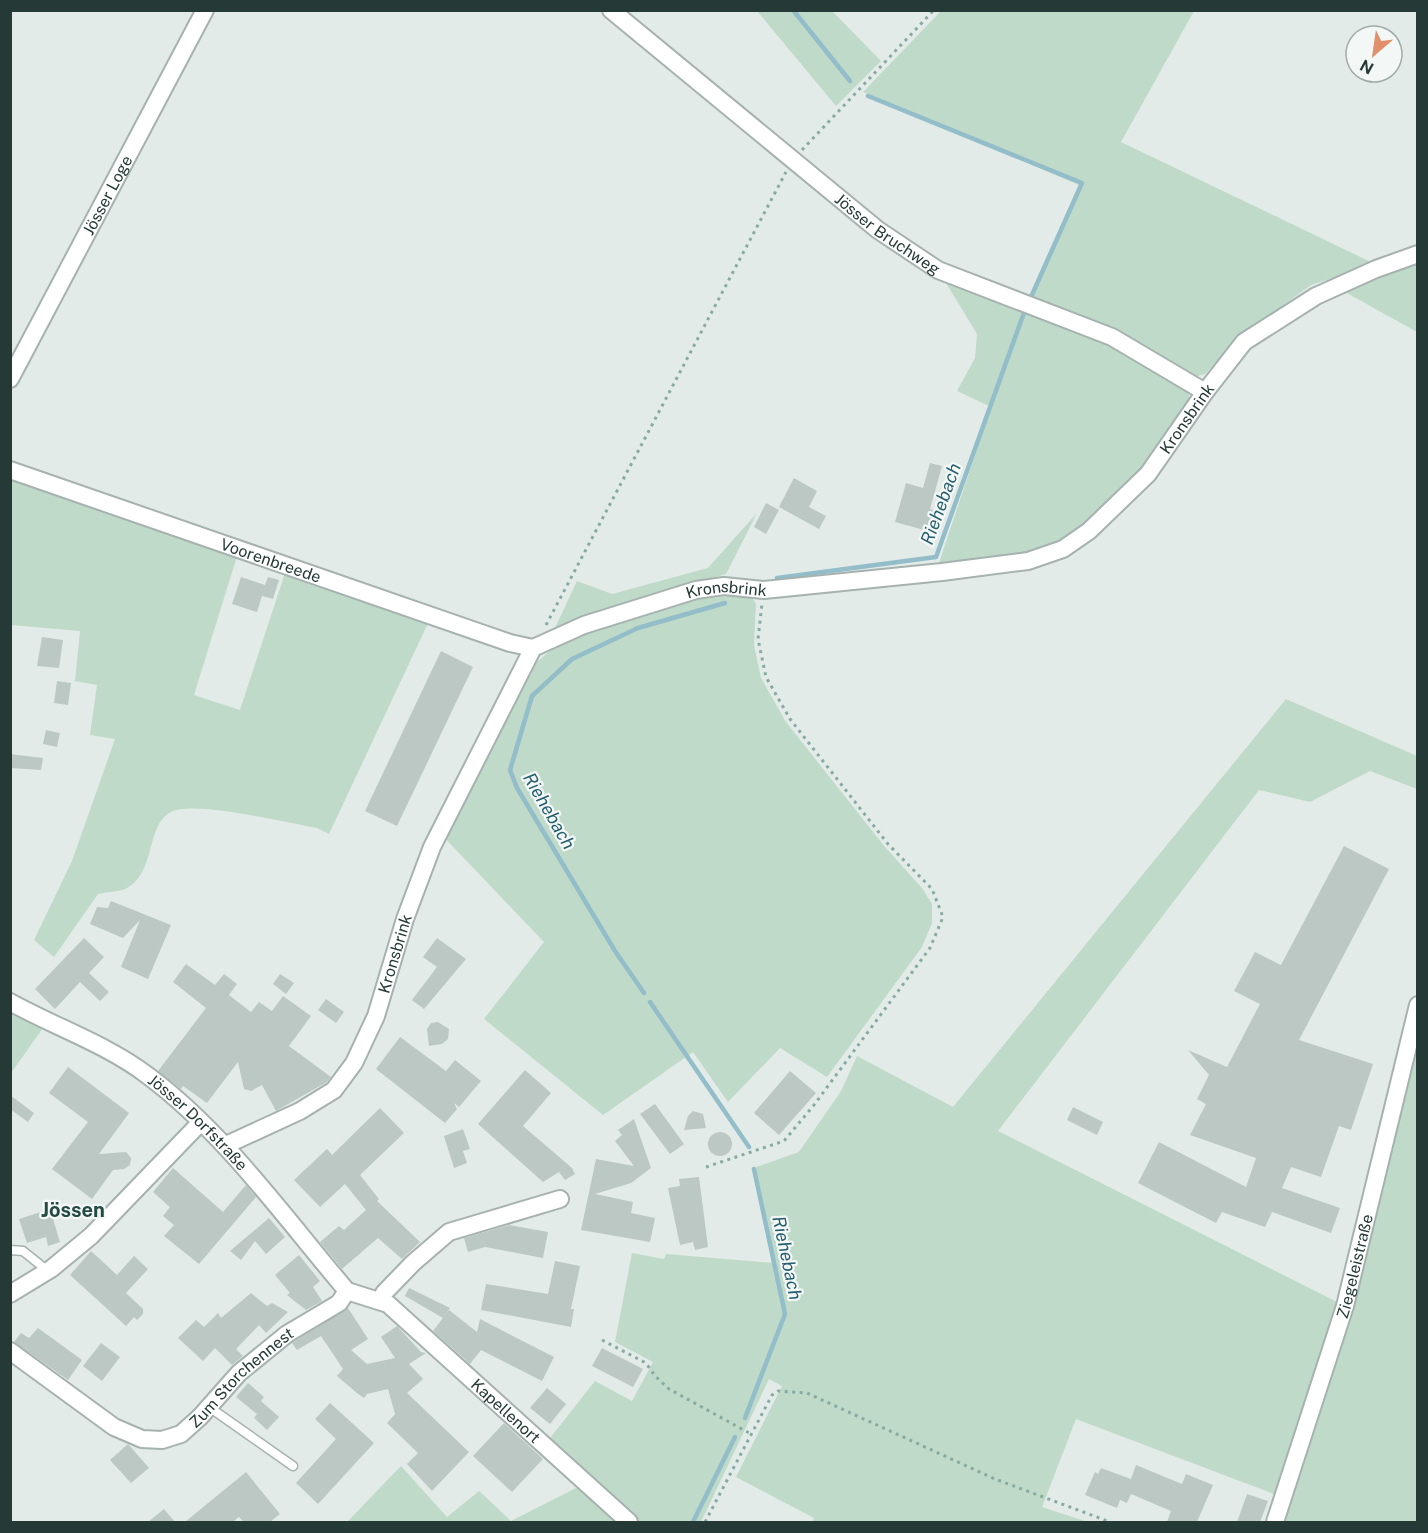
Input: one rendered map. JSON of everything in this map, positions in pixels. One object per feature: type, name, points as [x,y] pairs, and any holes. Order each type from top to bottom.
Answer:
[{"type":"street","name":"Jösser Loge","points":[[10,379],[205,10]]},
{"type":"street","name":"Jösser Bruchweg","points":[[611,10],[878,230],[938,270],[1112,337],[1205,392]]},
{"type":"street","name":"Kronsbrink","points":[[226,1146],[300,1111],[334,1090],[354,1064],[376,1016],[405,919],[432,847],[533,648],[584,625],[696,590],[724,586],[764,590],[1017,562],[1063,549],[1089,531],[1148,474],[1205,392],[1244,342],[1316,296],[1376,269],[1418,254]]},
{"type":"street","name":"Voorenbreede","points":[[10,470],[499,639],[533,648]]},
{"type":"street","name":"Jösser Dorfstraße","points":[[10,1002],[121,1057],[148,1076],[226,1146],[347,1291]]},
{"type":"street","name":"Ziegeleistraße","points":[[1275,1522],[1345,1306],[1418,1005]]},
{"type":"street","points":[[10,1294],[48,1272],[91,1236],[200,1123]]},
{"type":"street","points":[[382,1301],[384,1293],[413,1263],[449,1232],[560,1199]]},
{"type":"street","name":"Kapellenort","points":[[347,1291],[382,1301],[628,1522]]},
{"type":"street","name":"Zum Storchennest","points":[[10,1351],[114,1426],[142,1439],[162,1440],[181,1434],[209,1407],[238,1373],[287,1334],[339,1303],[347,1291]]},
{"type":"lane","points":[[10,1250],[22,1251],[48,1272]]},
{"type":"lane","points":[[209,1407],[292,1466]]},
{"type":"path","points":[[533,648],[792,160],[934,10]]},
{"type":"path","points":[[706,1167],[784,1141],[814,1105],[930,948],[943,917],[932,889],[888,844],[811,746],[790,719],[766,677],[759,639],[764,590]]},
{"type":"path","points":[[602,1340],[646,1363],[655,1376],[669,1389],[751,1434]]},
{"type":"path","points":[[705,1522],[772,1395],[778,1390],[807,1393],[995,1479],[1110,1522]]},
{"type":"green space","points":[[757,11],[832,11],[881,61],[836,106]]},
{"type":"green space","points":[[941,11],[1194,11],[1121,142],[1375,264],[1311,285],[1238,338],[1205,374],[1194,377],[1029,301],[1081,186],[863,92]]},
{"type":"green space","points":[[1417,262],[1417,332],[1345,292],[1409,265]]},
{"type":"green space","points":[[943,278],[1111,340],[1180,383],[1189,394],[1189,404],[1136,478],[1072,538],[1031,552],[939,563],[991,407],[957,391],[975,358],[977,334]]},
{"type":"green space","points":[[10,477],[238,553],[194,695],[240,710],[286,570],[430,619],[329,834],[317,828],[219,810],[182,809],[171,812],[157,827],[147,861],[135,882],[122,890],[98,894],[54,957],[34,940],[72,861],[115,739],[90,735],[97,685],[75,681],[80,631],[11,625]]},
{"type":"green space","points":[[757,513],[726,574],[555,628],[577,581],[612,594],[708,568]]},
{"type":"green space","points":[[736,595],[752,597],[756,604],[754,645],[761,678],[786,722],[885,847],[922,888],[932,904],[932,923],[922,947],[827,1077],[780,1048],[728,1102],[693,1052],[603,1115],[484,1019],[544,942],[439,832],[527,670],[561,642],[594,628],[680,602]]},
{"type":"green space","points":[[1286,699],[1417,756],[1417,789],[1370,771],[1310,802],[1259,790],[998,1131],[1345,1306],[1417,1032],[1417,1522],[1277,1522],[1279,1496],[1076,1419],[1042,1507],[1088,1522],[812,1522],[814,1518],[736,1477],[782,1386],[769,1379],[701,1522],[640,1522],[550,1438],[595,1381],[632,1401],[653,1362],[615,1342],[632,1253],[664,1259],[666,1254],[773,1263],[756,1167],[799,1152],[841,1091],[857,1056],[953,1107]]},
{"type":"green space","points":[[11,1010],[43,1028],[11,1073]]},
{"type":"green space","points":[[401,1466],[447,1517],[479,1491],[511,1521],[578,1487],[620,1522],[347,1522]]},
{"type":"building","points":[[930,463],[942,466],[930,509],[940,512],[935,533],[895,522],[906,483],[923,488]]},
{"type":"building","points":[[794,478],[817,491],[809,507],[826,516],[819,529],[779,507]]},
{"type":"building","points":[[766,503],[779,510],[766,534],[754,527]]},
{"type":"building","points":[[241,577],[265,585],[268,577],[279,580],[273,599],[262,596],[257,612],[232,604]]},
{"type":"building","points":[[42,637],[63,640],[59,668],[37,666]]},
{"type":"building","points":[[441,651],[473,667],[397,826],[365,811]]},
{"type":"building","points":[[57,681],[71,683],[68,705],[54,703]]},
{"type":"building","points":[[46,730],[60,733],[57,747],[43,744]]},
{"type":"building","points":[[10,754],[43,758],[41,770],[10,768]]},
{"type":"building","points":[[1344,846],[1389,869],[1299,1040],[1373,1064],[1351,1130],[1339,1126],[1321,1177],[1291,1167],[1282,1188],[1340,1208],[1331,1233],[1272,1212],[1265,1227],[1222,1212],[1216,1223],[1138,1183],[1159,1142],[1246,1187],[1256,1158],[1190,1135],[1206,1104],[1197,1099],[1209,1075],[1188,1050],[1227,1067],[1260,1004],[1234,991],[1255,952],[1281,965]]},
{"type":"building","points":[[111,901],[171,925],[148,979],[121,967],[140,920],[123,938],[90,924],[97,907],[108,908]]},
{"type":"building","points":[[84,938],[104,957],[89,973],[109,992],[100,1001],[80,982],[55,1009],[35,989]]},
{"type":"building","points":[[437,938],[466,959],[424,1009],[412,1000],[437,967],[423,957]]},
{"type":"building","points":[[186,964],[215,985],[224,974],[237,984],[229,995],[251,1012],[259,1002],[272,1011],[283,996],[311,1016],[289,1046],[331,1077],[327,1082],[276,1111],[262,1085],[251,1091],[244,1089],[238,1062],[207,1103],[183,1086],[181,1089],[158,1071],[206,1008],[173,982]]},
{"type":"building","points":[[280,974],[294,983],[286,994],[273,984]]},
{"type":"building","points":[[326,999],[344,1012],[336,1023],[318,1010]]},
{"type":"building","points":[[438,1022],[449,1029],[448,1039],[442,1044],[429,1046],[427,1029],[431,1023]]},
{"type":"building","points":[[400,1037],[446,1071],[455,1060],[481,1081],[459,1107],[454,1103],[457,1109],[445,1123],[376,1069]]},
{"type":"building","points":[[68,1067],[129,1113],[99,1154],[126,1152],[131,1158],[130,1165],[124,1169],[113,1170],[92,1199],[52,1169],[88,1122],[49,1093]]},
{"type":"building","points":[[525,1070],[551,1093],[523,1126],[572,1168],[575,1174],[565,1180],[559,1172],[543,1182],[478,1124]]},
{"type":"building","points":[[790,1071],[816,1093],[779,1135],[754,1113]]},
{"type":"building","points":[[10,1095],[34,1113],[28,1122],[10,1109]]},
{"type":"building","points":[[655,1104],[684,1144],[670,1154],[640,1114]]},
{"type":"building","points":[[1073,1107],[1103,1122],[1097,1135],[1067,1120]]},
{"type":"building","points":[[380,1108],[404,1133],[360,1175],[379,1199],[377,1201],[420,1242],[402,1259],[378,1238],[342,1269],[320,1242],[339,1226],[344,1230],[366,1210],[345,1184],[320,1207],[294,1180],[327,1149],[332,1155]]},
{"type":"building","points":[[693,1111],[703,1114],[706,1128],[684,1130],[688,1116]]},
{"type":"building","points":[[634,1119],[651,1168],[631,1183],[595,1194],[633,1202],[631,1213],[655,1218],[650,1242],[581,1230],[596,1159],[634,1166],[615,1141],[622,1135],[618,1130]]},
{"type":"building","points":[[463,1129],[470,1149],[463,1151],[467,1163],[454,1168],[444,1136]]},
{"type":"building","points":[[720,1132],[728,1136],[732,1144],[728,1152],[720,1156],[712,1152],[708,1144],[712,1136]]},
{"type":"building","points":[[173,1168],[223,1212],[246,1185],[256,1197],[199,1264],[164,1236],[174,1225],[163,1216],[170,1207],[153,1192]]},
{"type":"building","points":[[699,1177],[708,1247],[695,1250],[693,1242],[680,1245],[668,1188],[680,1186],[679,1179]]},
{"type":"building","points":[[50,1209],[60,1242],[48,1246],[46,1237],[27,1243],[19,1219]]},
{"type":"building","points":[[269,1218],[285,1237],[266,1254],[255,1241],[241,1260],[230,1251]]},
{"type":"building","points":[[509,1225],[548,1232],[543,1258],[485,1247],[468,1252],[464,1238]]},
{"type":"building","points":[[91,1251],[117,1275],[134,1256],[148,1269],[126,1293],[143,1309],[143,1314],[137,1320],[134,1317],[126,1326],[70,1275]]},
{"type":"building","points":[[299,1255],[320,1281],[313,1287],[322,1301],[306,1310],[287,1295],[290,1293],[275,1275]]},
{"type":"building","points":[[555,1261],[580,1266],[571,1309],[574,1309],[571,1327],[481,1310],[486,1284],[548,1294]]},
{"type":"building","points":[[409,1288],[450,1308],[443,1318],[405,1296]]},
{"type":"building","points":[[251,1293],[267,1306],[272,1303],[288,1312],[266,1333],[259,1325],[236,1349],[243,1356],[232,1365],[215,1348],[203,1361],[178,1338],[196,1320],[204,1327],[218,1313],[221,1318]]},
{"type":"building","points":[[348,1308],[368,1339],[351,1350],[367,1364],[395,1358],[381,1337],[397,1326],[421,1352],[426,1353],[409,1364],[423,1379],[407,1393],[469,1452],[432,1491],[407,1464],[418,1453],[387,1423],[395,1414],[388,1389],[367,1394],[364,1398],[357,1393],[337,1376],[343,1369],[321,1336],[297,1350],[292,1343]]},
{"type":"building","points":[[449,1310],[477,1332],[480,1319],[554,1357],[542,1381],[481,1350],[470,1364],[433,1331]]},
{"type":"building","points":[[38,1328],[82,1360],[68,1380],[14,1342],[21,1333],[29,1338]]},
{"type":"building","points":[[101,1343],[120,1357],[102,1381],[83,1366]]},
{"type":"building","points":[[602,1348],[643,1369],[633,1387],[592,1366]]},
{"type":"building","points":[[248,1383],[264,1397],[261,1401],[279,1417],[267,1430],[254,1418],[257,1414],[236,1397]]},
{"type":"building","points":[[547,1388],[566,1404],[550,1424],[530,1408]]},
{"type":"building","points":[[330,1403],[374,1443],[318,1504],[296,1483],[336,1439],[315,1419]]},
{"type":"building","points":[[504,1423],[543,1459],[512,1492],[473,1456]]},
{"type":"building","points":[[128,1444],[149,1468],[131,1483],[110,1460]]},
{"type":"building","points":[[1136,1465],[1182,1484],[1186,1474],[1213,1485],[1197,1522],[1167,1522],[1171,1511],[1131,1494],[1127,1503],[1120,1500],[1117,1508],[1085,1495],[1095,1472],[1098,1474],[1101,1468],[1131,1479]]},
{"type":"building","points":[[246,1472],[280,1514],[270,1522],[244,1522],[239,1517],[233,1522],[185,1522]]},
{"type":"building","points":[[1247,1494],[1268,1501],[1260,1522],[1237,1522]]},
{"type":"building","points":[[164,1509],[175,1522],[148,1522]]},
{"type":"waterway","name":"Riehebach","points":[[793,10],[850,81]]},
{"type":"waterway","name":"Riehebach","points":[[868,96],[1082,183],[1031,297]]},
{"type":"waterway","name":"Riehebach","points":[[777,578],[936,557],[1025,310]]},
{"type":"waterway","name":"Riehebach","points":[[644,993],[615,951],[517,788],[510,770],[532,696],[572,659],[638,628],[725,603]]},
{"type":"waterway","name":"Riehebach","points":[[650,1002],[749,1147]]},
{"type":"waterway","name":"Riehebach","points":[[745,1418],[785,1314],[754,1169]]},
{"type":"waterway","name":"Riehebach","points":[[693,1522],[735,1437]]},
{"type":"district","name":"Jössen","points":[[73,1210]]}]
